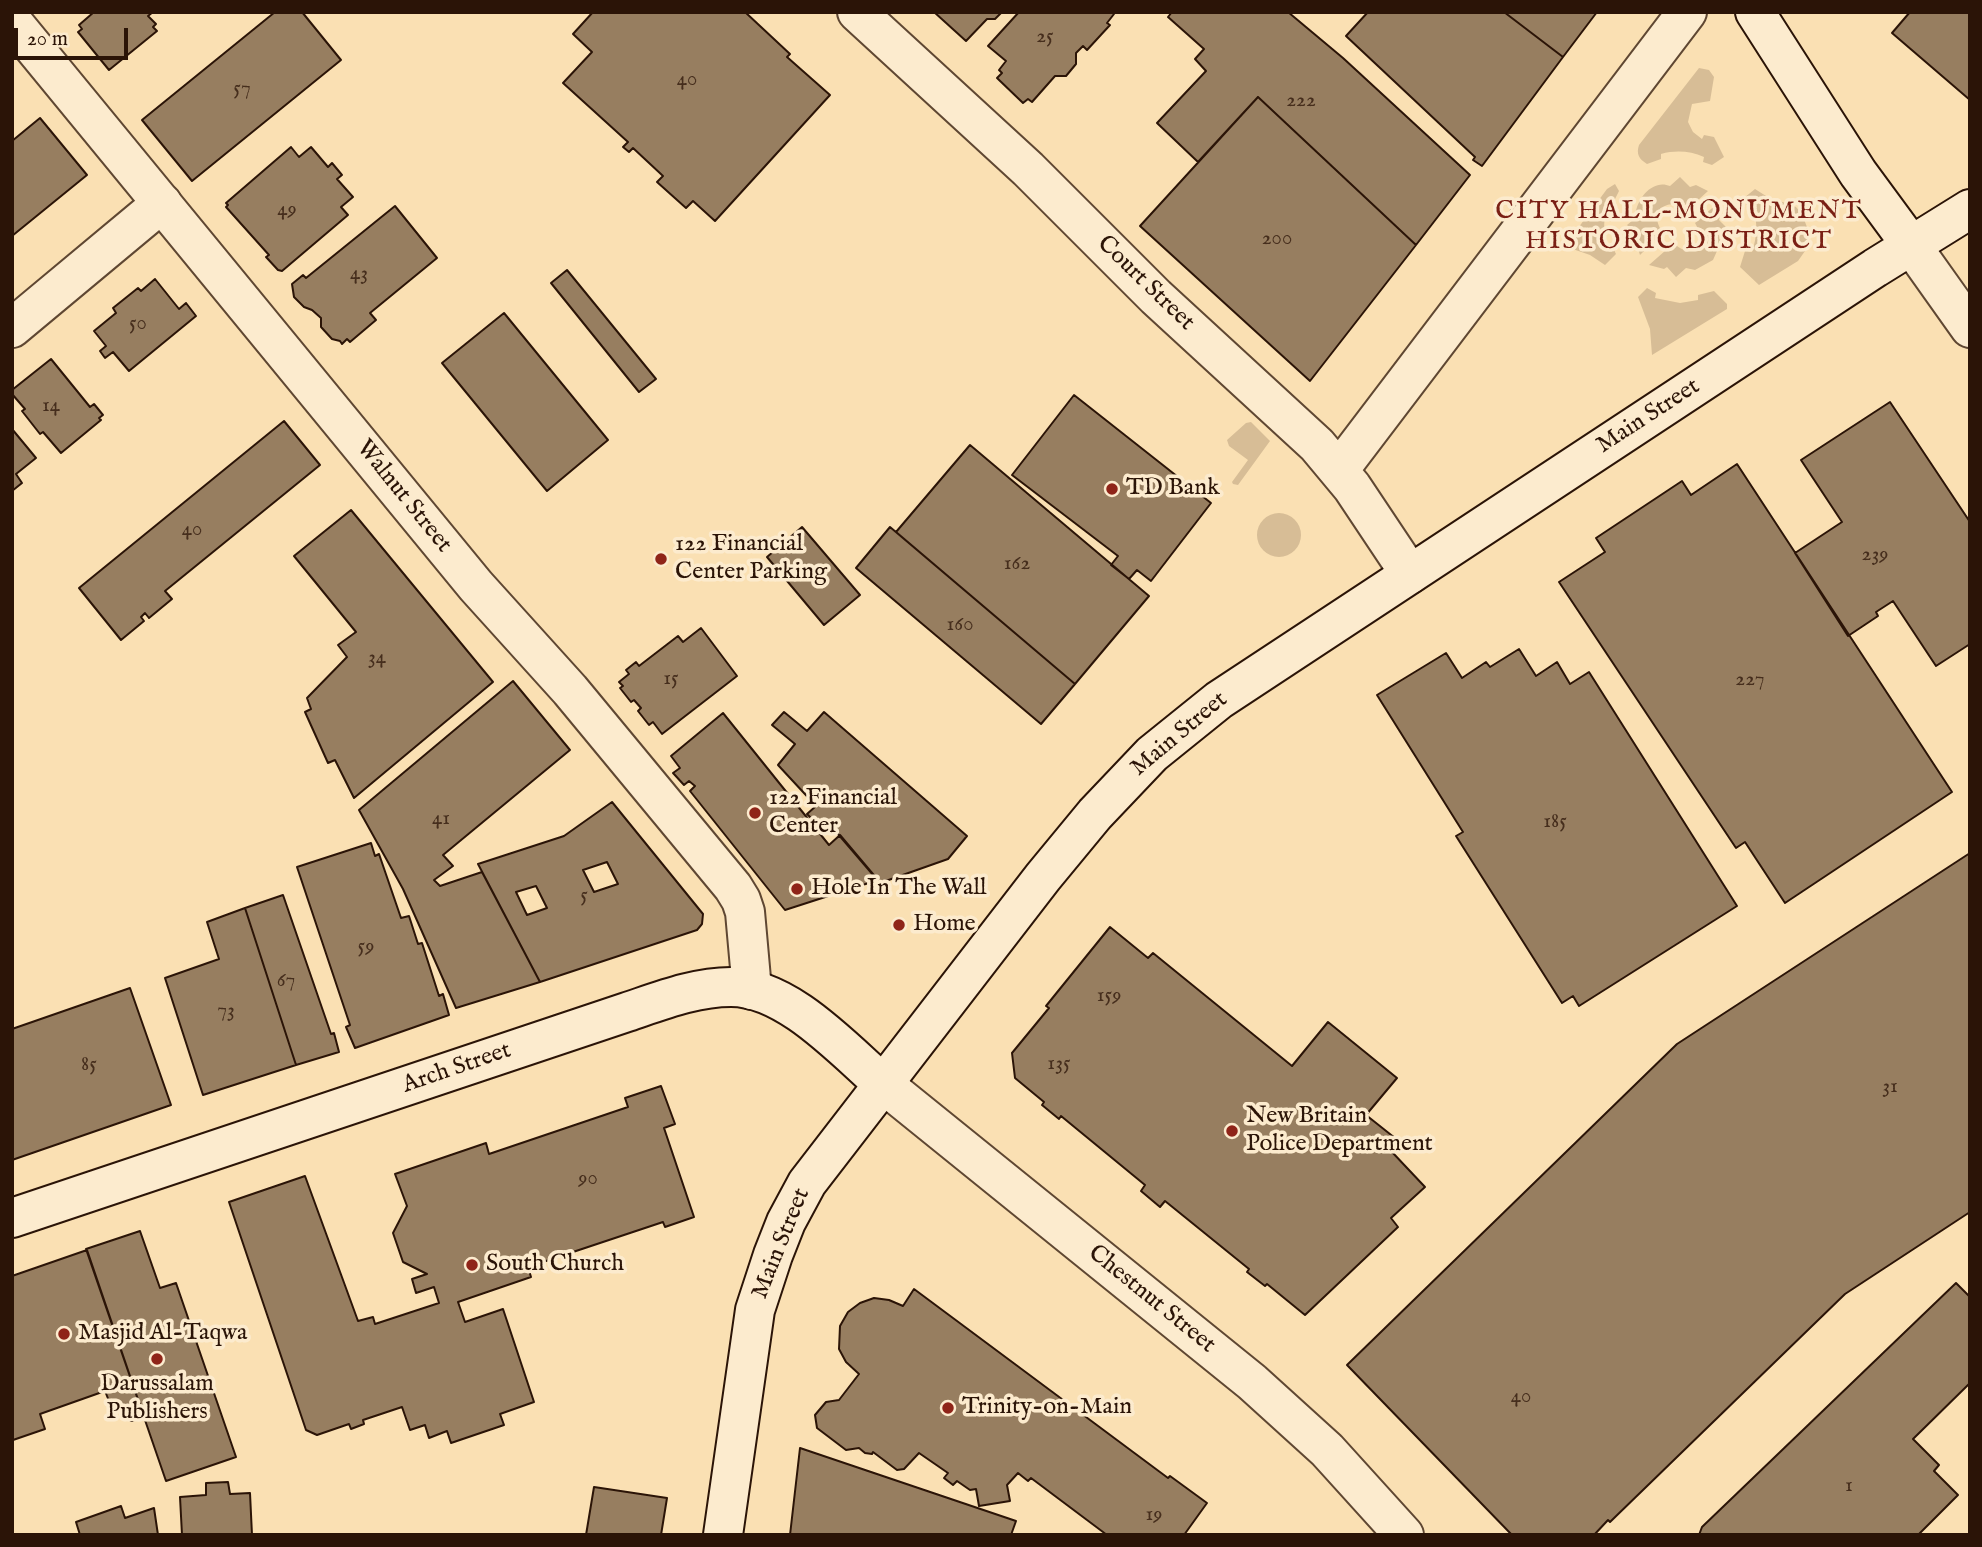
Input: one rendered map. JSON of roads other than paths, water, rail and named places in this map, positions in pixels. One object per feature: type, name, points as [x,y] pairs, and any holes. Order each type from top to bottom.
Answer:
[{"type":"street","name":"Court Street","points":[[857,12],[1028,169],[1156,297],[1317,445],[1339,470],[1410,574]]},
{"type":"street","points":[[1339,470],[1687,12]]},
{"type":"street","points":[[1755,12],[1858,173],[1970,328]]},
{"type":"street","name":"Walnut Street","points":[[12,21],[476,586],[570,690],[733,887],[744,912],[752,989]]},
{"type":"street","points":[[12,328],[162,203]]},
{"type":"street","name":"Main Street","points":[[723,1535],[755,1310],[786,1222],[807,1183],[882,1083],[1082,829],[1152,754],[1211,706],[1911,245],[1970,209]]},
{"type":"street","name":"Arch Street","points":[[12,1218],[663,1000],[711,989],[752,989],[772,996],[797,1010],[882,1083]]},
{"type":"street","name":"Chestnut Street","points":[[882,1083],[1252,1382],[1327,1450],[1404,1535]]},
{"type":"place","name":"TD Bank","points":[[1112,489]]},
{"type":"place","name":"122 Financial Center Parking","points":[[661,559]]},
{"type":"place","name":"122 Financial Center","points":[[755,813]]},
{"type":"place","name":"Hole In The Wall","points":[[797,889]]},
{"type":"place","name":"Home","points":[[899,925]]},
{"type":"place","name":"New Britain Police Department","points":[[1232,1131]]},
{"type":"place","name":"South Church","points":[[472,1265]]},
{"type":"place","name":"Masjid Al-Taqwa","points":[[64,1334]]},
{"type":"place","name":"Darussalam Publishers","points":[[157,1359]]},
{"type":"place","name":"Trinity-on-Main","points":[[948,1408]]},
{"type":"district","name":"CITY HALL–MONUMENT HISTORIC DISTRICT","points":[[1679,228]]}]
